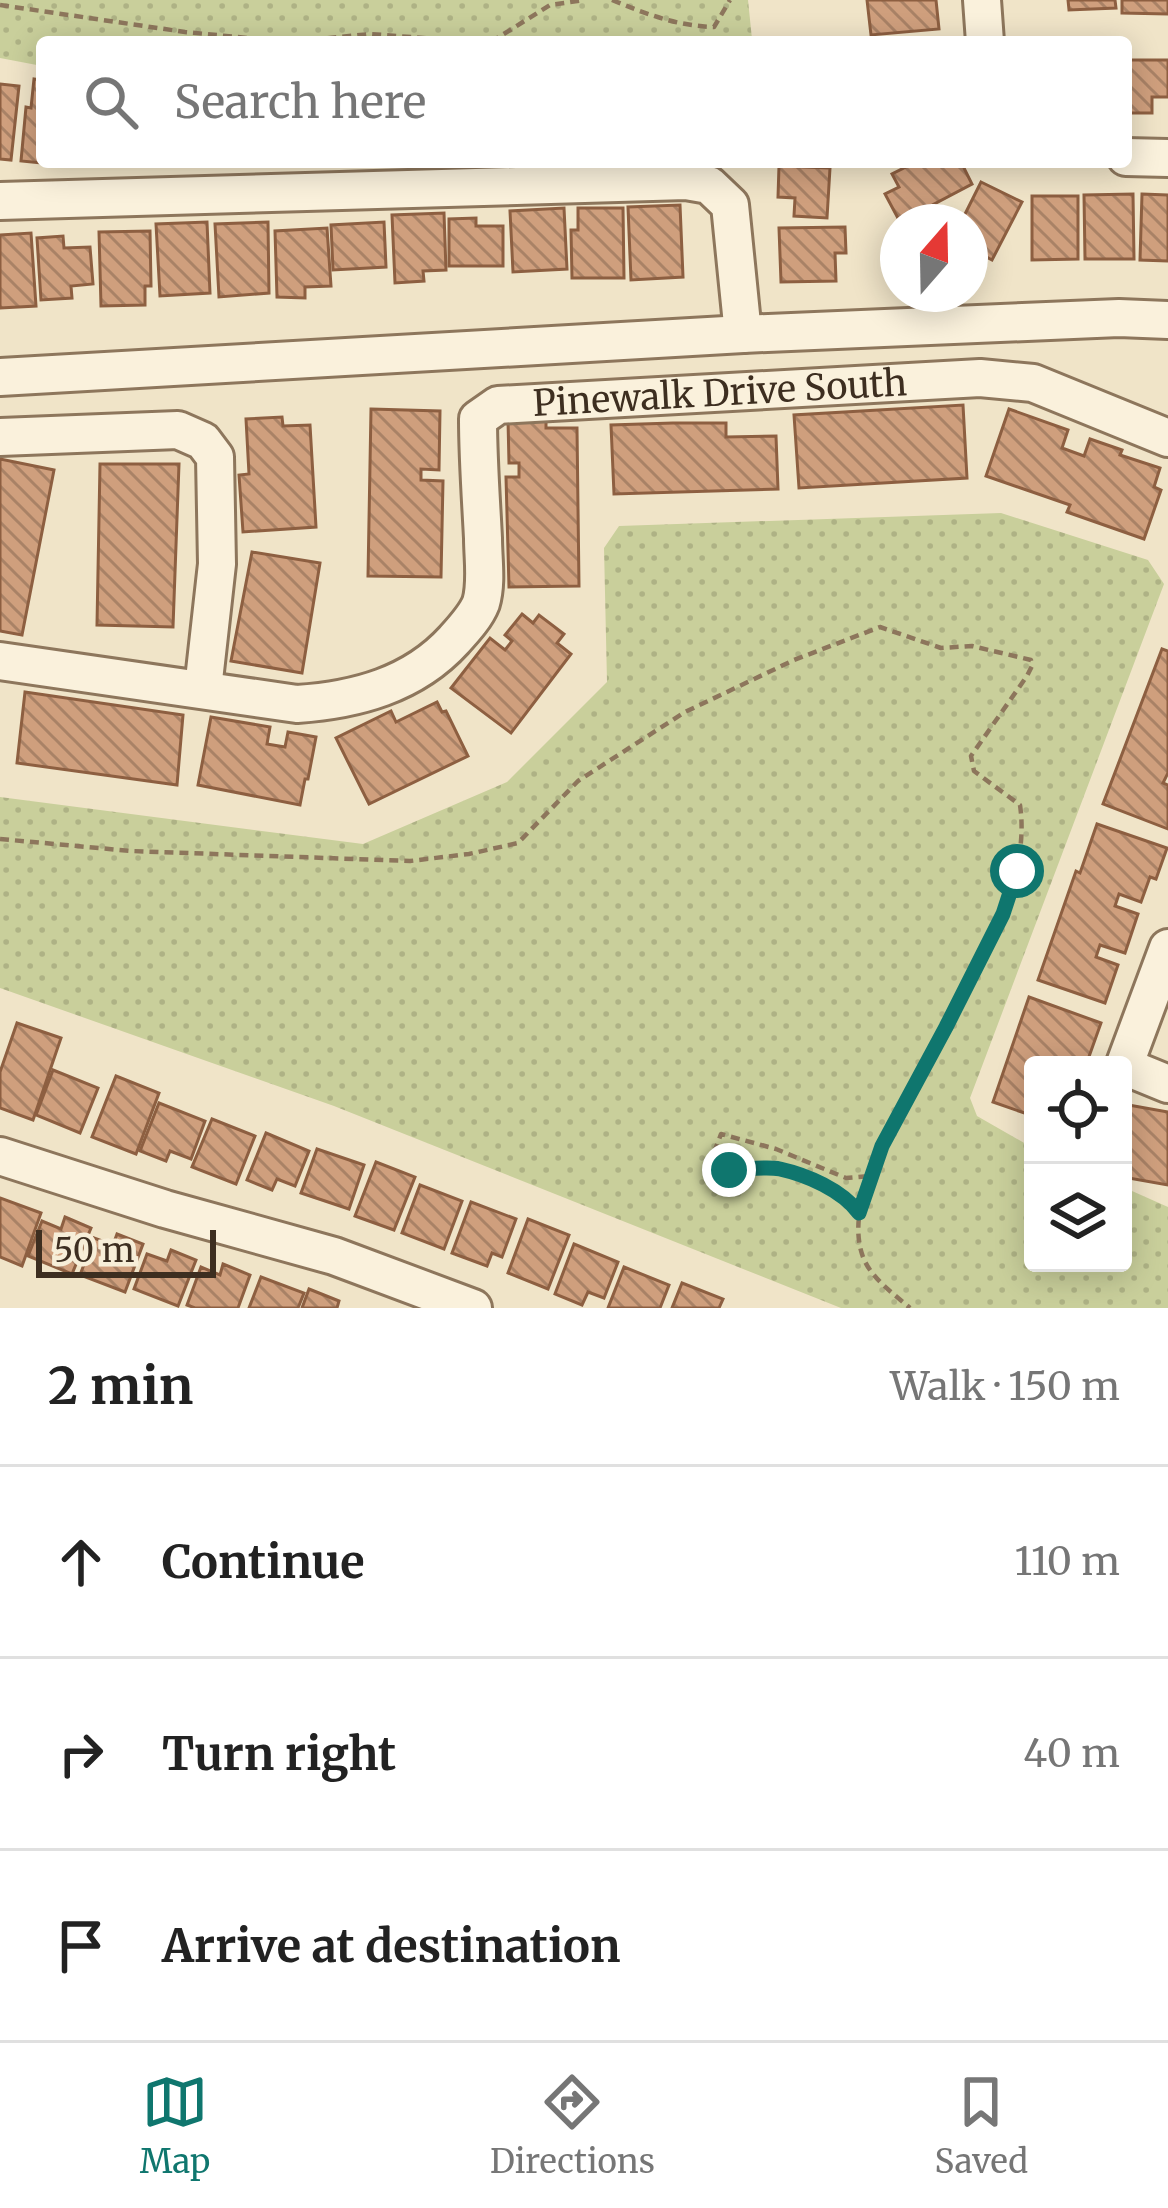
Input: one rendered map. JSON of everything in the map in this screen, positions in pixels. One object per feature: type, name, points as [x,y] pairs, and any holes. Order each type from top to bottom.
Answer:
[{"type":"street","points":[[982,0],[985,36]]},
{"type":"street","points":[[1132,157],[1168,158]]},
{"type":"street","points":[[0,201],[686,181],[709,185],[730,205],[743,334]]},
{"type":"street","name":"Pinewalk Drive South","points":[[0,377],[743,334],[1118,318],[1168,320]]},
{"type":"street","name":"Pinewalk Drive South","points":[[0,661],[297,704],[368,694],[409,676],[442,653],[466,628],[480,604],[484,577],[478,419],[498,406],[980,378],[1033,383],[1168,438]]},
{"type":"street","points":[[0,437],[178,430],[203,441],[215,457],[217,564],[202,688]]},
{"type":"street","points":[[1127,1056],[1168,948]]},
{"type":"street","points":[[1132,1070],[1168,1084]]},
{"type":"street","points":[[0,1156],[334,1256],[413,1297],[473,1308]]},
{"type":"path","points":[[501,36],[550,5],[585,0]]},
{"type":"path","points":[[612,0],[691,27],[714,27],[730,0]]},
{"type":"path","points":[[0,4],[227,36]]},
{"type":"path","points":[[350,36],[397,36]]},
{"type":"path","points":[[0,838],[131,851],[410,861],[469,854],[518,843],[578,781],[686,712],[794,660],[880,628],[941,648],[973,646],[1031,660],[1027,676],[970,756],[974,771],[1020,805],[1023,825],[1017,871],[1003,914],[882,1146],[859,1213],[862,1255],[877,1279],[910,1308]]},
{"type":"path","points":[[859,1213],[849,1200],[825,1186],[777,1168],[729,1170],[716,1150],[721,1134],[776,1149],[846,1178],[871,1176]]},
{"type":"green space","points":[[0,0],[748,0],[752,36],[36,36],[36,65],[0,58]]},
{"type":"green space","points":[[1001,513],[1148,560],[1164,584],[970,1098],[977,1116],[1024,1143],[1024,1272],[1132,1272],[1132,1191],[1168,1207],[1168,1308],[841,1308],[334,1106],[0,988],[0,797],[363,844],[507,782],[607,682],[604,548],[619,526]]},
{"type":"building","points":[[867,0],[936,0],[939,29],[871,35]]},
{"type":"building","points":[[1068,0],[1115,0],[1116,8],[1069,10]]},
{"type":"building","points":[[1122,0],[1168,0],[1168,14],[1122,13]]},
{"type":"building","points":[[1132,60],[1168,60],[1168,97],[1152,97],[1152,113],[1132,113]]},
{"type":"building","points":[[36,79],[36,162],[21,161],[26,107],[31,108]]},
{"type":"building","points":[[0,84],[19,86],[11,160],[0,159]]},
{"type":"building","points":[[779,168],[830,168],[827,218],[794,216],[795,198],[778,197]]},
{"type":"building","points":[[904,168],[964,168],[972,184],[934,204],[890,204],[885,194],[899,187],[892,174]]},
{"type":"building","points":[[981,182],[1022,202],[992,260],[988,258],[988,204],[970,204]]},
{"type":"building","points":[[1133,194],[1134,259],[1085,259],[1084,195]]},
{"type":"building","points":[[1142,194],[1168,195],[1168,261],[1140,260]]},
{"type":"building","points":[[1032,196],[1078,196],[1078,259],[1032,260]]},
{"type":"building","points":[[680,205],[683,277],[631,280],[628,207]]},
{"type":"building","points":[[564,208],[567,269],[513,272],[510,211]]},
{"type":"building","points":[[578,208],[623,208],[624,278],[572,278],[571,230],[578,230]]},
{"type":"building","points":[[444,213],[446,270],[423,271],[424,281],[395,283],[392,215]]},
{"type":"building","points":[[476,218],[476,226],[503,226],[503,266],[449,266],[449,219]]},
{"type":"building","points":[[207,222],[210,293],[160,296],[156,224]]},
{"type":"building","points":[[268,222],[269,293],[219,297],[215,224]]},
{"type":"building","points":[[384,222],[386,267],[333,270],[331,225]]},
{"type":"building","points":[[845,227],[846,253],[835,253],[836,281],[781,282],[779,228]]},
{"type":"building","points":[[327,228],[331,286],[305,287],[305,298],[277,297],[275,231]]},
{"type":"building","points":[[150,231],[151,286],[145,286],[145,305],[101,306],[99,232]]},
{"type":"building","points":[[31,233],[36,306],[0,308],[0,235]]},
{"type":"building","points":[[63,236],[64,248],[90,247],[93,284],[71,286],[72,298],[41,300],[37,238]]},
{"type":"building","points":[[963,405],[967,478],[799,488],[794,415]]},
{"type":"building","points":[[371,409],[440,411],[439,470],[421,469],[421,480],[443,481],[441,577],[368,576]]},
{"type":"building","points":[[1009,409],[1068,430],[1062,448],[1084,456],[1090,439],[1160,468],[1154,487],[1161,490],[1144,539],[1067,512],[1070,505],[986,476]]},
{"type":"building","points":[[282,417],[283,426],[310,425],[316,527],[243,532],[239,475],[249,474],[246,419]]},
{"type":"building","points":[[508,420],[546,420],[546,428],[577,428],[579,586],[509,587],[506,477],[519,477],[519,463],[509,463]]},
{"type":"building","points":[[726,423],[726,437],[776,436],[778,489],[614,494],[611,425]]},
{"type":"building","points":[[0,459],[54,470],[22,635],[0,631]]},
{"type":"building","points":[[100,464],[179,464],[173,627],[97,625]]},
{"type":"building","points":[[252,552],[320,563],[302,673],[231,661]]},
{"type":"building","points":[[522,614],[533,623],[539,615],[564,634],[557,643],[571,654],[511,733],[451,688],[490,638],[505,650],[512,641],[505,635]]},
{"type":"building","points":[[1162,649],[1168,651],[1168,773],[1163,783],[1168,785],[1168,829],[1103,804]]},
{"type":"building","points":[[25,692],[183,715],[177,785],[17,763]]},
{"type":"building","points":[[437,702],[468,756],[369,804],[336,738],[391,711],[396,722]]},
{"type":"building","points":[[211,717],[270,727],[267,744],[285,747],[288,732],[316,737],[300,805],[198,785]]},
{"type":"building","points":[[1097,824],[1167,848],[1141,902],[1119,894],[1115,906],[1138,914],[1125,953],[1100,945],[1096,957],[1118,965],[1105,1003],[1038,980]]},
{"type":"building","points":[[1029,997],[1101,1023],[1089,1056],[1024,1056],[1024,1113],[993,1102]]},
{"type":"building","points":[[17,1023],[61,1038],[33,1120],[0,1108],[0,1072]]},
{"type":"building","points":[[53,1070],[98,1088],[80,1133],[36,1115]]},
{"type":"building","points":[[116,1076],[159,1093],[136,1154],[92,1137]]},
{"type":"building","points":[[159,1103],[205,1121],[191,1159],[170,1151],[166,1161],[140,1151]]},
{"type":"building","points":[[1132,1106],[1168,1112],[1168,1185],[1132,1179]]},
{"type":"building","points":[[212,1119],[255,1136],[236,1184],[192,1167]]},
{"type":"building","points":[[266,1133],[309,1151],[295,1186],[277,1179],[272,1190],[247,1180]]},
{"type":"building","points":[[317,1149],[364,1165],[349,1209],[301,1193]]},
{"type":"building","points":[[376,1162],[415,1177],[394,1230],[355,1216]]},
{"type":"building","points":[[420,1185],[462,1201],[444,1249],[402,1233]]},
{"type":"building","points":[[0,1198],[41,1213],[22,1266],[0,1257]]},
{"type":"building","points":[[471,1202],[516,1219],[502,1257],[492,1253],[487,1266],[452,1253]]},
{"type":"building","points":[[65,1217],[91,1228],[72,1274],[28,1256],[42,1221],[61,1229]]},
{"type":"building","points":[[528,1219],[569,1235],[548,1289],[508,1273]]},
{"type":"building","points":[[117,1234],[143,1244],[125,1292],[80,1275],[94,1238],[113,1245]]},
{"type":"building","points":[[574,1244],[618,1262],[604,1298],[588,1292],[582,1305],[555,1294]]},
{"type":"building","points":[[171,1250],[196,1260],[178,1306],[134,1289],[147,1254],[167,1261]]},
{"type":"building","points":[[223,1264],[250,1275],[238,1308],[187,1305],[201,1267],[220,1275]]},
{"type":"building","points":[[624,1267],[669,1285],[660,1308],[608,1308]]},
{"type":"building","points":[[261,1277],[304,1293],[298,1308],[249,1308]]},
{"type":"building","points":[[682,1283],[723,1299],[719,1308],[672,1308]]},
{"type":"building","points":[[309,1289],[339,1301],[337,1308],[302,1308]]},
{"type":"route","points":[[729,1170],[777,1168],[825,1186],[849,1200],[859,1213],[882,1146],[1003,914],[1017,871]]}]
